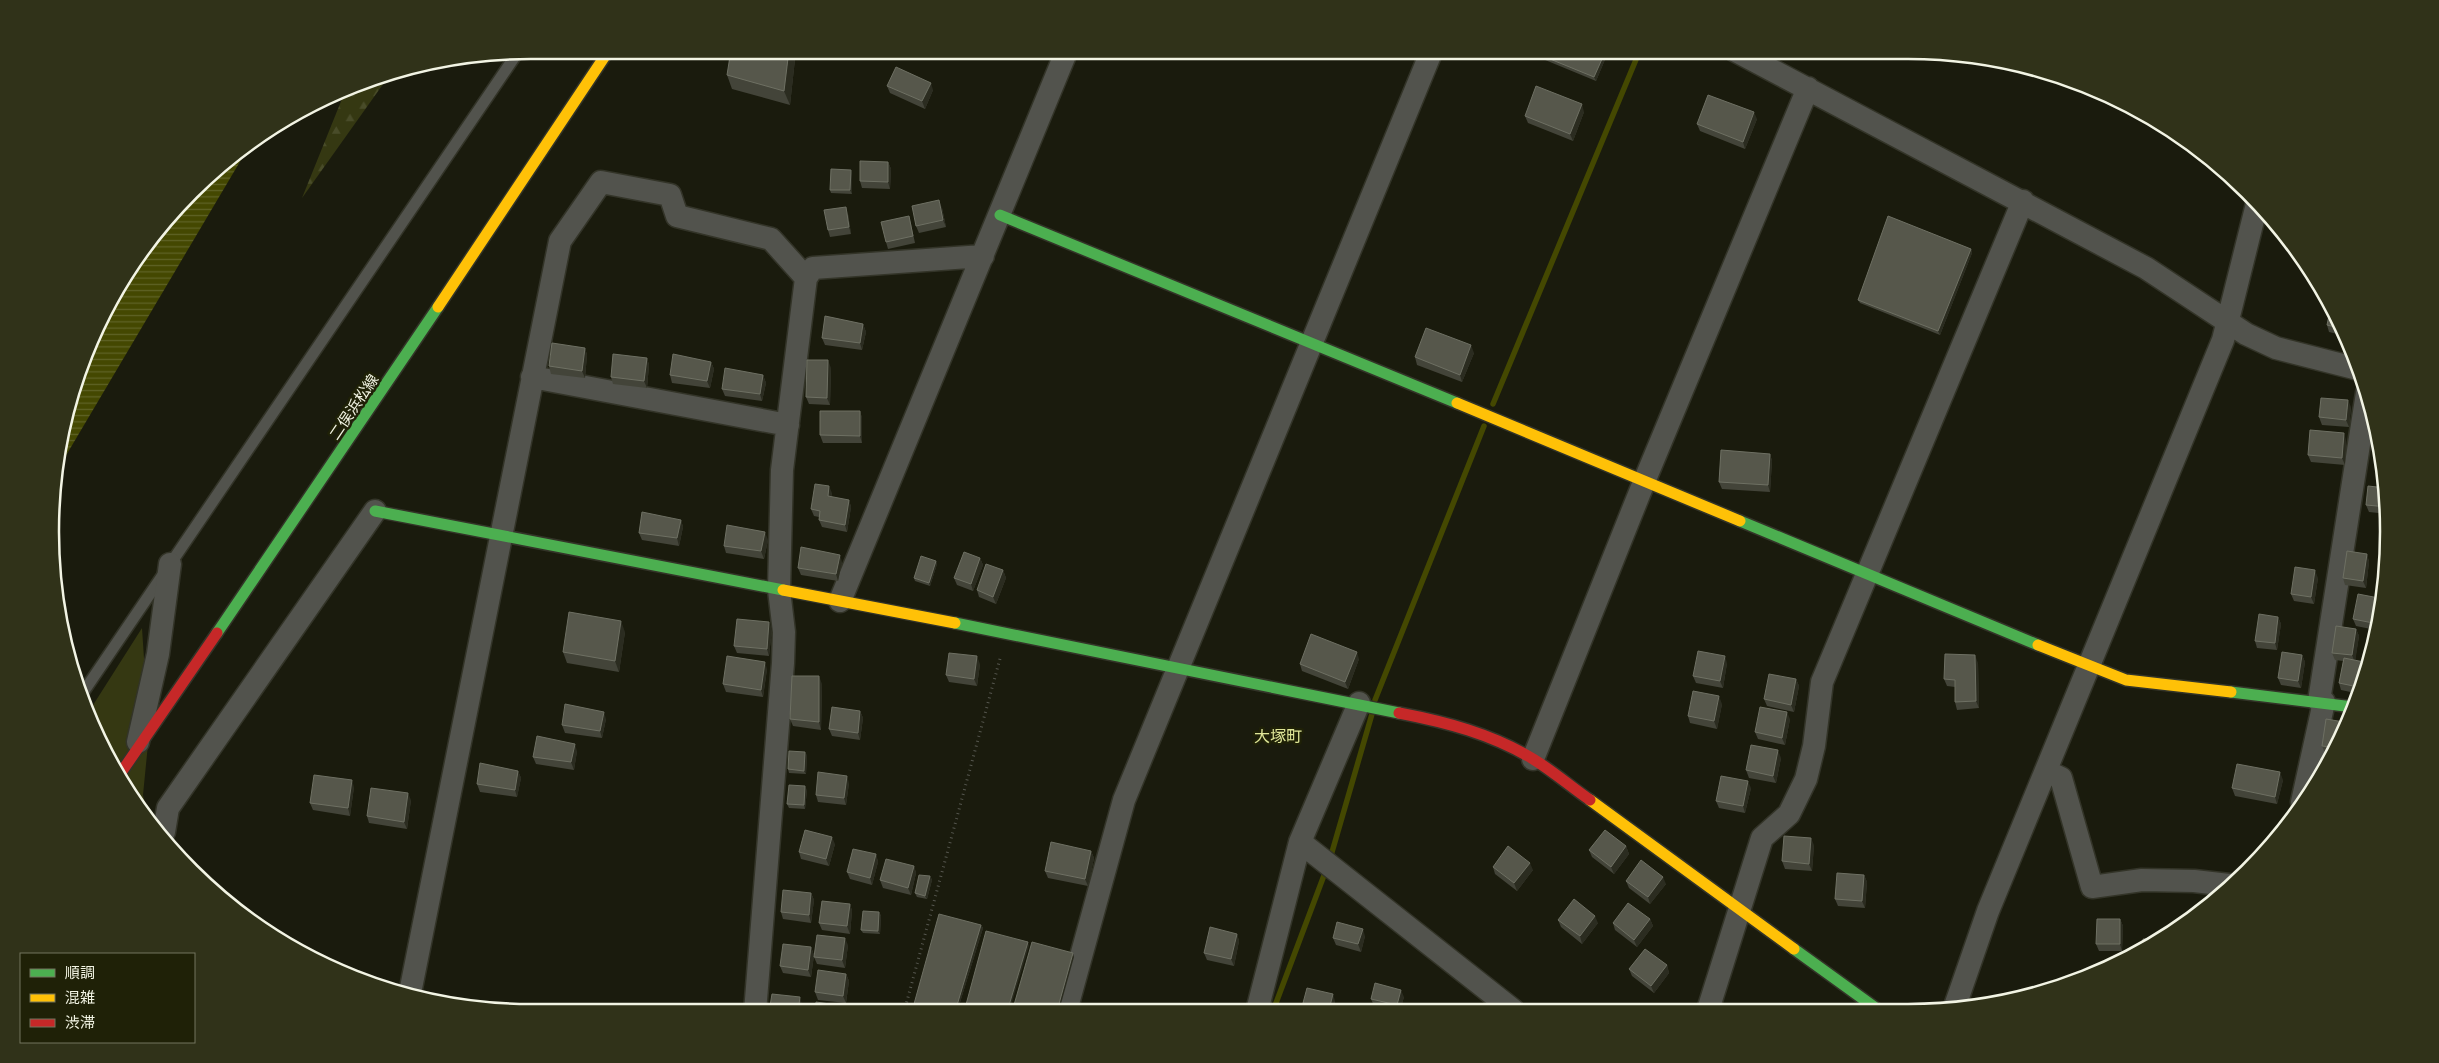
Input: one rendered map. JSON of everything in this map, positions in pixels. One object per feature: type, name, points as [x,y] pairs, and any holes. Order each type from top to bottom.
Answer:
[{"type":"street","name":"二俣浜松線","points":[[123,770],[389,381],[603,59]]},
{"type":"street","points":[[840,601],[1062,59]]},
{"type":"street","points":[[1068,1004],[1124,800],[1428,59]]},
{"type":"street","points":[[1752,59],[2146,268],[2246,334],[2276,348],[2350,367]]},
{"type":"street","points":[[1533,759],[1644,482],[1808,88]]},
{"type":"street","points":[[411,988],[560,241],[601,182],[670,195],[677,216],[771,239],[806,278]]},
{"type":"street","points":[[1710,1004],[1762,838],[1789,814],[1806,779],[1814,746],[1822,682],[2022,201]]},
{"type":"street","points":[[1957,1001],[1988,911],[2090,667],[2229,322],[2255,211]]},
{"type":"street","points":[[1000,215],[1313,343],[2090,667],[2126,680],[2322,701],[2346,706]]},
{"type":"street","points":[[756,1004],[783,663],[784,632],[779,590],[782,470],[806,278],[813,268],[983,256]]},
{"type":"street","points":[[532,377],[788,425]]},
{"type":"street","points":[[2305,788],[2322,701],[2364,411]]},
{"type":"street","points":[[164,829],[168,808],[375,511],[1007,633],[1446,722],[1488,737],[1533,759],[1869,1004]]},
{"type":"street","points":[[136,752],[158,654],[170,564]]},
{"type":"street","points":[[1259,1004],[1300,842],[1358,703]]},
{"type":"street","points":[[2046,771],[2061,778],[2092,887],[2142,880],[2194,881],[2222,884]]},
{"type":"street","points":[[1300,842],[1505,1004]]},
{"type":"lane","points":[[86,688],[513,60]]},
{"type":"path","points":[[906,1004],[1007,633]]},
{"type":"green space","points":[[384,83],[302,198],[342,99]]},
{"type":"green space","points":[[142,628],[149,734],[143,795],[145,804],[122,768],[93,706]]},
{"type":"shaded area","points":[[243,157],[65,457],[75,409],[84,380],[95,351],[122,295],[156,244],[176,220],[197,197]]},
{"type":"building","points":[[730,59],[788,59],[784,91],[727,75]]},
{"type":"building","points":[[1550,59],[1602,59],[1594,77]]},
{"type":"building","points":[[896,67],[931,83],[922,101],[887,86]]},
{"type":"building","points":[[1536,86],[1582,104],[1570,134],[1525,116]]},
{"type":"building","points":[[1708,95],[1754,112],[1743,142],[1697,124]]},
{"type":"building","points":[[860,161],[888,162],[888,182],[860,181]]},
{"type":"building","points":[[831,169],[851,170],[850,190],[830,190]]},
{"type":"building","points":[[939,200],[943,220],[916,226],[912,206]]},
{"type":"building","points":[[846,207],[849,227],[828,230],[824,210]]},
{"type":"building","points":[[909,216],[913,236],[886,242],[881,222]]},
{"type":"building","points":[[1888,216],[1971,249],[1938,331],[1858,300]]},
{"type":"building","points":[[825,316],[863,324],[860,343],[822,338]]},
{"type":"building","points":[[2329,317],[2333,327],[2327,325]]},
{"type":"building","points":[[1426,328],[1471,345],[1460,375],[1415,357]]},
{"type":"building","points":[[552,343],[585,348],[582,371],[549,366]]},
{"type":"building","points":[[613,354],[647,358],[644,381],[611,377]]},
{"type":"building","points":[[673,354],[711,362],[707,381],[670,375]]},
{"type":"building","points":[[807,360],[828,360],[827,398],[806,397]]},
{"type":"building","points":[[725,368],[763,375],[760,394],[722,389]]},
{"type":"building","points":[[2321,398],[2348,400],[2346,420],[2319,417]]},
{"type":"building","points":[[820,411],[860,411],[860,436],[820,435]]},
{"type":"building","points":[[2310,430],[2344,433],[2342,458],[2308,455]]},
{"type":"building","points":[[1721,450],[1770,454],[1768,485],[1719,482]]},
{"type":"building","points":[[815,484],[829,486],[828,496],[849,500],[845,525],[819,520],[820,511],[811,509]]},
{"type":"building","points":[[2368,486],[2378,487],[2379,506],[2366,505]]},
{"type":"building","points":[[642,512],[681,520],[677,538],[639,533]]},
{"type":"building","points":[[727,525],[765,532],[761,551],[724,546]]},
{"type":"building","points":[[801,547],[840,555],[836,574],[798,568]]},
{"type":"building","points":[[2347,551],[2367,554],[2363,581],[2343,578]]},
{"type":"building","points":[[964,552],[980,558],[971,584],[954,578]]},
{"type":"building","points":[[921,556],[936,561],[929,583],[914,578]]},
{"type":"building","points":[[986,564],[1003,570],[993,597],[977,590]]},
{"type":"building","points":[[2295,567],[2315,570],[2311,597],[2291,594]]},
{"type":"building","points":[[2358,594],[2375,597],[2371,623],[2353,619]]},
{"type":"building","points":[[569,612],[621,621],[615,661],[563,652]]},
{"type":"building","points":[[2259,614],[2278,617],[2275,643],[2255,641]]},
{"type":"building","points":[[737,619],[769,622],[767,649],[734,646]]},
{"type":"building","points":[[2336,626],[2356,629],[2352,655],[2332,653]]},
{"type":"building","points":[[1311,634],[1357,652],[1345,682],[1300,664]]},
{"type":"building","points":[[1698,651],[1725,656],[1720,681],[1693,676]]},
{"type":"building","points":[[2282,652],[2302,655],[2298,681],[2278,678]]},
{"type":"building","points":[[949,653],[977,656],[974,679],[946,675]]},
{"type":"building","points":[[1945,654],[1975,655],[1976,701],[1955,702],[1955,680],[1944,679]]},
{"type":"building","points":[[727,656],[765,662],[761,690],[723,684]]},
{"type":"building","points":[[2344,658],[2362,662],[2354,686],[2339,683]]},
{"type":"building","points":[[1769,674],[1796,679],[1791,705],[1764,699]]},
{"type":"building","points":[[792,676],[819,676],[819,722],[790,719]]},
{"type":"building","points":[[1693,691],[1719,696],[1714,721],[1688,716]]},
{"type":"building","points":[[565,704],[604,712],[600,731],[562,725]]},
{"type":"building","points":[[832,707],[860,711],[858,733],[829,729]]},
{"type":"building","points":[[1760,707],[1787,712],[1782,738],[1755,732]]},
{"type":"building","points":[[2326,719],[2340,721],[2328,747],[2322,746]]},
{"type":"building","points":[[537,736],[575,744],[571,762],[533,757]]},
{"type":"building","points":[[1751,745],[1778,750],[1773,776],[1746,770]]},
{"type":"building","points":[[789,751],[805,752],[804,771],[788,769]]},
{"type":"building","points":[[480,763],[518,771],[515,790],[477,784]]},
{"type":"building","points":[[2237,764],[2280,772],[2275,797],[2232,788]]},
{"type":"building","points":[[818,772],[847,776],[844,798],[816,795]]},
{"type":"building","points":[[314,775],[352,780],[348,808],[310,803]]},
{"type":"building","points":[[1721,776],[1748,781],[1743,806],[1716,801]]},
{"type":"building","points":[[789,785],[805,786],[804,805],[787,804]]},
{"type":"building","points":[[371,788],[408,793],[404,822],[367,816]]},
{"type":"building","points":[[805,830],[832,837],[826,859],[799,852]]},
{"type":"building","points":[[1605,830],[1626,846],[1611,867],[1589,850]]},
{"type":"building","points":[[1784,836],[1811,838],[1809,864],[1782,861]]},
{"type":"building","points":[[1051,842],[1091,851],[1085,879],[1045,871]]},
{"type":"building","points":[[1508,846],[1530,863],[1514,883],[1493,867]]},
{"type":"building","points":[[853,849],[876,854],[870,878],[847,872]]},
{"type":"building","points":[[886,859],[914,866],[908,888],[880,880]]},
{"type":"building","points":[[1641,860],[1663,877],[1648,897],[1626,881]]},
{"type":"building","points":[[1837,873],[1864,875],[1862,901],[1835,899]]},
{"type":"building","points":[[919,875],[930,876],[925,896],[915,893]]},
{"type":"building","points":[[783,890],[811,893],[809,915],[781,912]]},
{"type":"building","points":[[1574,899],[1595,916],[1580,936],[1558,920]]},
{"type":"building","points":[[822,901],[850,904],[847,926],[819,923]]},
{"type":"building","points":[[1628,903],[1650,919],[1634,940],[1613,923]]},
{"type":"building","points":[[863,911],[879,912],[878,931],[861,930]]},
{"type":"building","points":[[939,914],[981,925],[957,1004],[914,1004]]},
{"type":"building","points":[[2097,919],[2120,919],[2120,944],[2096,944]]},
{"type":"building","points":[[1337,922],[1363,929],[1358,944],[1333,938]]},
{"type":"building","points":[[1210,927],[1237,934],[1231,959],[1204,953]]},
{"type":"building","points":[[986,931],[1028,942],[1009,1004],[966,1004]]},
{"type":"building","points":[[817,935],[845,938],[842,960],[814,957]]},
{"type":"building","points":[[1032,942],[1073,953],[1059,1004],[1014,1004]]},
{"type":"building","points":[[783,944],[811,947],[808,970],[780,966]]},
{"type":"building","points":[[1645,949],[1667,965],[1651,986],[1629,969]]},
{"type":"building","points":[[818,970],[846,974],[843,996],[815,992]]},
{"type":"building","points":[[1375,983],[1401,990],[1397,1004],[1371,999]]},
{"type":"building","points":[[1307,988],[1333,994],[1330,1004],[1303,1003]]},
{"type":"building","points":[[772,994],[800,997],[799,1004],[770,1004]]},
{"type":"waterway","points":[[1493,404],[1636,59]]},
{"type":"waterway","points":[[1375,700],[1484,426]]},
{"type":"waterway","points":[[1330,859],[1372,714]]},
{"type":"waterway","points":[[1276,1004],[1326,870]]},
{"type":"traffic: fast","points":[[1000,215],[1457,403]]},
{"type":"traffic: fast","points":[[217,633],[438,307]]},
{"type":"traffic: fast","points":[[375,511],[783,590]]},
{"type":"traffic: fast","points":[[1740,521],[2038,645]]},
{"type":"traffic: fast","points":[[955,623],[1399,713]]},
{"type":"traffic: fast","points":[[2231,692],[2346,706]]},
{"type":"traffic: fast","points":[[1794,949],[1870,1004]]},
{"type":"traffic: slow","points":[[438,307],[603,59]]},
{"type":"traffic: slow","points":[[1457,403],[1740,521]]},
{"type":"traffic: slow","points":[[783,590],[955,623]]},
{"type":"traffic: slow","points":[[2038,645],[2126,680],[2231,692]]},
{"type":"traffic: slow","points":[[1590,800],[1794,949]]},
{"type":"traffic: jam","points":[[123,770],[217,633]]},
{"type":"traffic: jam","points":[[1399,713],[1434,720],[1468,730],[1517,750],[1590,800]]},
{"type":"district","name":"大塚町","points":[[1278,737]]}]
